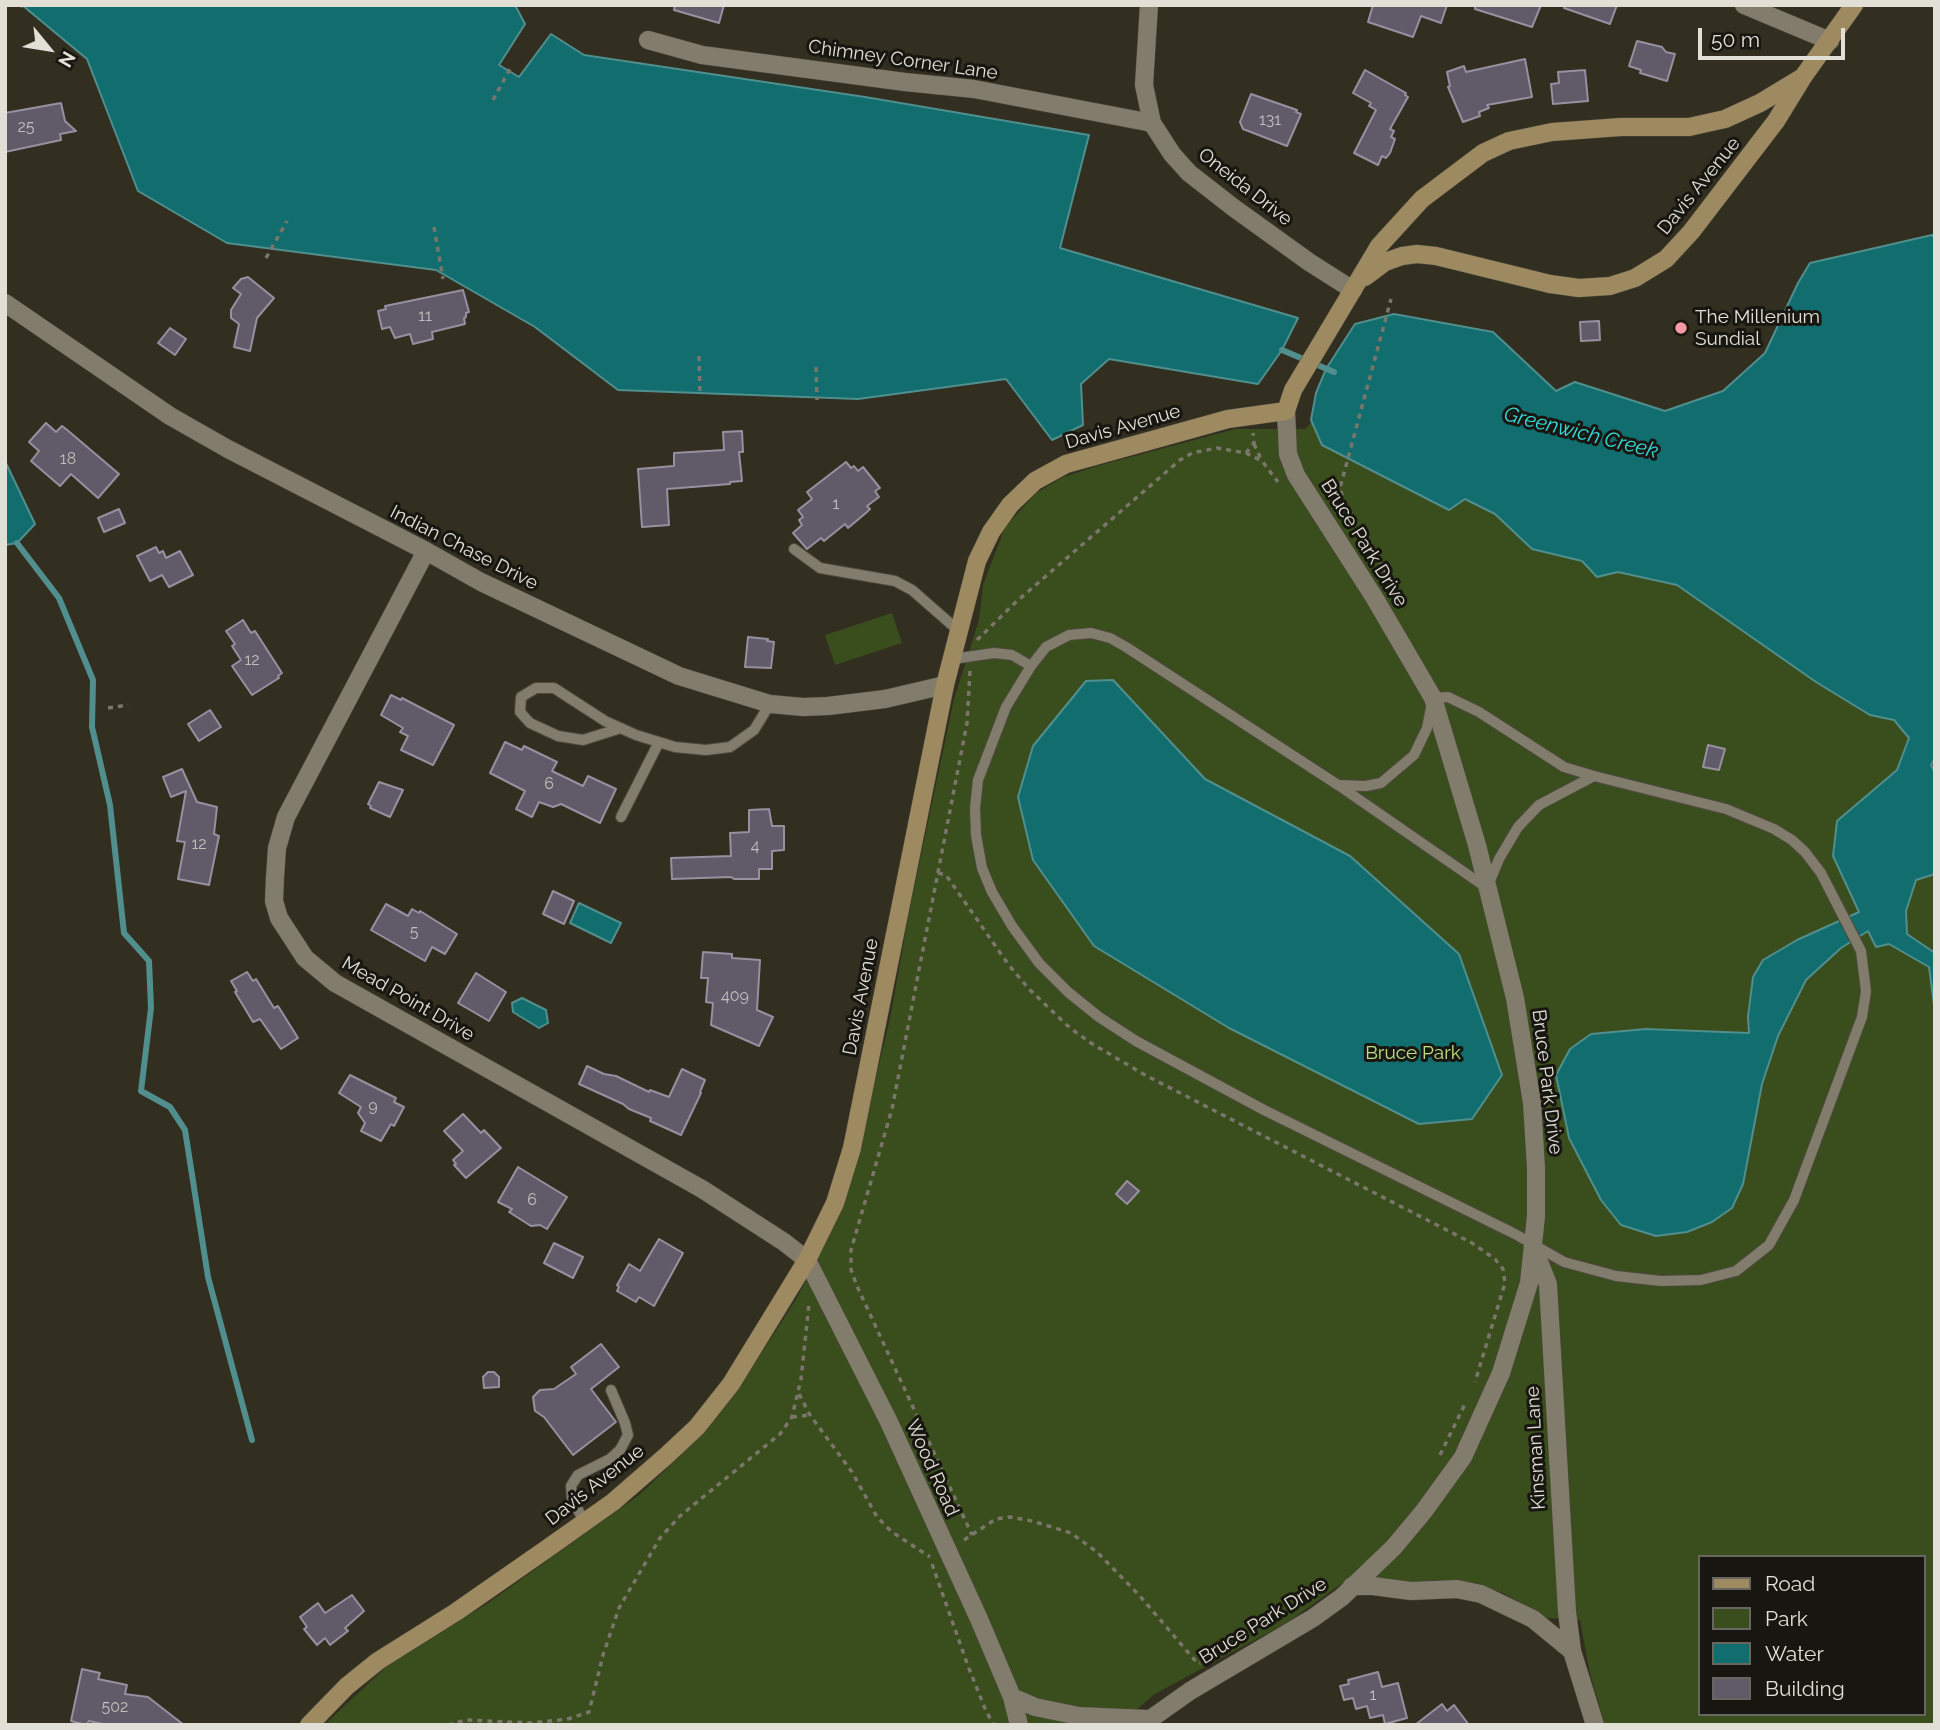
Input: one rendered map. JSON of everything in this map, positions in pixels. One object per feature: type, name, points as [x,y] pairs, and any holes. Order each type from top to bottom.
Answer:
[{"type":"main road","name":"Davis Avenue","points":[[1356,285],[1385,262],[1417,254],[1579,288],[1610,286],[1635,278],[1665,259],[1691,232],[1776,121],[1803,77],[1854,5]]},
{"type":"main road","name":"Davis Avenue","points":[[309,1725],[347,1685],[378,1661],[456,1612],[636,1483],[697,1427],[738,1374],[807,1260],[835,1203],[852,1148],[945,685],[962,658],[960,632],[977,561],[991,532],[1010,505],[1035,481],[1066,464],[1228,419],[1286,411],[1293,390],[1379,246],[1422,199],[1483,153],[1509,141],[1552,132],[1621,127],[1689,127],[1725,119],[1760,103],[1803,77]]},
{"type":"street","name":"Oneida Drive","points":[[1149,5],[1144,85],[1152,123],[1172,154],[1189,173],[1255,224],[1356,285]]},
{"type":"street","points":[[1744,5],[1830,41]]},
{"type":"street","name":"Chimney Corner Lane","points":[[648,40],[702,55],[974,89],[1152,123]]},
{"type":"street","name":"Indian Chase Drive","points":[[5,303],[170,416],[281,478],[426,551],[481,582],[654,666],[770,704],[828,706],[885,699],[945,685]]},
{"type":"street","name":"Bruce Park Drive","points":[[1145,1722],[1190,1691],[1313,1618],[1342,1597],[1394,1547],[1463,1457],[1488,1405],[1516,1329],[1529,1283],[1536,1216],[1532,1103],[1515,998],[1477,845],[1433,698],[1374,597],[1296,475],[1288,454],[1286,411]]},
{"type":"street","name":"Mead Point Drive","points":[[426,551],[286,817],[277,848],[274,901],[279,918],[305,958],[335,983],[702,1189],[807,1260]]},
{"type":"street","name":"Kinsman Lane","points":[[1533,1245],[1548,1284],[1567,1612],[1572,1651],[1595,1725]]},
{"type":"street","name":"Wood Road","points":[[807,1260],[889,1423],[979,1619],[1012,1697],[1019,1725]]},
{"type":"street","points":[[1352,1586],[1411,1591],[1457,1589],[1482,1594],[1533,1619],[1572,1651]]},
{"type":"street","points":[[1012,1697],[1035,1707],[1079,1716],[1145,1722]]},
{"type":"lane","points":[[794,550],[820,568],[895,580],[912,590],[960,632]]},
{"type":"lane","points":[[1338,785],[1366,786],[1381,783],[1414,755],[1427,728],[1433,698],[1448,696],[1479,712],[1564,767],[1667,792],[1753,819],[1792,841],[1805,852],[1821,873],[1861,951],[1866,991],[1862,1017],[1794,1200],[1769,1245],[1736,1271],[1701,1280],[1661,1281],[1616,1276],[1572,1264],[1264,1110],[1136,1041],[1099,1017],[1068,992],[1039,963],[992,892],[982,867],[975,822],[978,780],[1006,707],[1031,666],[1046,647],[1069,635],[1091,633],[1110,638],[1338,785],[1487,887],[1499,859],[1518,827],[1539,805],[1594,776]]},
{"type":"lane","points":[[962,658],[994,653],[1012,655],[1031,666]]},
{"type":"lane","points":[[621,728],[583,740],[558,736],[530,723],[520,712],[521,697],[536,688],[554,688],[605,721],[621,728],[659,742],[706,750],[730,747],[754,730],[770,704]]},
{"type":"lane","points":[[621,817],[659,742]]},
{"type":"lane","points":[[584,1521],[572,1499],[571,1486],[578,1475],[610,1459],[620,1450],[628,1435],[611,1390]]},
{"type":"path","points":[[493,100],[511,68]]},
{"type":"path","points":[[266,258],[287,221]]},
{"type":"path","points":[[434,227],[443,279]]},
{"type":"path","points":[[1382,592],[1394,585],[1344,502],[1340,488],[1391,299]]},
{"type":"path","points":[[699,356],[700,395]]},
{"type":"path","points":[[816,367],[817,400]]},
{"type":"path","points":[[1253,427],[1254,443],[1262,461],[1284,491]]},
{"type":"path","points":[[1246,453],[1254,443]]},
{"type":"path","points":[[972,1535],[851,1270],[851,1251],[892,1110],[967,723],[962,658],[1016,602],[1180,460],[1192,453],[1217,448],[1246,453],[1262,461]]},
{"type":"path","points":[[108,708],[128,705]]},
{"type":"path","points":[[938,873],[946,875],[1008,964],[1029,989],[1070,1028],[1091,1043],[1145,1074],[1472,1243],[1495,1259],[1503,1269],[1505,1283],[1474,1384]]},
{"type":"path","points":[[448,1725],[466,1720],[531,1723],[568,1719],[589,1712],[603,1655],[619,1608],[660,1538],[680,1516],[780,1434],[792,1417],[799,1392],[809,1299]]},
{"type":"path","points":[[799,1392],[810,1415],[852,1472],[877,1517],[892,1532],[931,1558],[968,1666],[994,1725]]},
{"type":"path","points":[[1439,1457],[1468,1396]]},
{"type":"path","points":[[792,1417],[810,1415]]},
{"type":"path","points":[[959,1544],[996,1519],[1010,1517],[1071,1533],[1097,1552],[1139,1595],[1198,1664],[1210,1657]]},
{"type":"green space","name":"Bruce Park","points":[[1326,408],[1935,574],[1935,1725],[1605,1725],[1590,1674],[1580,1620],[1546,1618],[1505,1594],[1475,1583],[1435,1580],[1404,1584],[1358,1572],[1288,1622],[1155,1694],[1118,1725],[324,1725],[386,1667],[488,1603],[639,1495],[680,1456],[738,1389],[795,1301],[827,1241],[855,1170],[890,1019],[909,912],[954,699],[979,620],[983,585],[1005,527],[1036,493],[1063,477],[1235,429],[1305,429]]},
{"type":"green space","points":[[892,613],[902,643],[835,665],[825,635]]},
{"type":"water","points":[[22,5],[515,5],[525,24],[499,65],[519,77],[551,34],[584,55],[865,97],[1089,135],[1060,248],[1298,318],[1282,350],[1258,384],[1109,359],[1081,384],[1083,425],[1052,440],[1006,379],[858,399],[618,390],[535,327],[436,270],[227,243],[138,191],[87,59]]},
{"type":"water","points":[[1932,235],[1935,239],[1935,758],[1931,765],[1935,773],[1935,874],[1916,880],[1906,911],[1907,934],[1935,953],[1935,1002],[1934,1005],[1929,967],[1889,944],[1876,947],[1868,931],[1841,948],[1806,980],[1778,1036],[1762,1084],[1743,1184],[1732,1208],[1712,1222],[1687,1232],[1656,1236],[1621,1225],[1601,1200],[1569,1138],[1556,1075],[1570,1049],[1591,1034],[1646,1029],[1749,1033],[1748,1017],[1753,977],[1763,960],[1797,940],[1859,912],[1833,856],[1837,821],[1897,770],[1909,738],[1894,720],[1870,715],[1816,682],[1677,585],[1618,572],[1597,577],[1582,561],[1532,549],[1495,514],[1465,499],[1449,510],[1322,445],[1311,420],[1316,393],[1326,369],[1355,324],[1394,314],[1493,332],[1556,391],[1575,382],[1665,411],[1723,391],[1765,353],[1810,263]]},
{"type":"water","points":[[5,461],[35,524],[17,543],[5,545]]},
{"type":"water","points":[[1113,680],[1205,779],[1350,856],[1459,954],[1502,1075],[1472,1119],[1419,1124],[1229,1028],[1094,946],[1033,860],[1018,797],[1033,746],[1086,681]]},
{"type":"water","points":[[579,903],[621,923],[611,943],[570,923]]},
{"type":"water","points":[[522,998],[546,1010],[548,1023],[539,1028],[513,1012],[512,1003]]},
{"type":"building","points":[[675,5],[724,5],[719,23],[674,10]]},
{"type":"building","points":[[1373,5],[1447,5],[1441,23],[1421,16],[1413,37],[1368,22]]},
{"type":"building","points":[[1475,5],[1541,5],[1532,27],[1475,9]]},
{"type":"building","points":[[1565,5],[1617,5],[1610,24],[1564,8]]},
{"type":"building","points":[[1637,41],[1662,47],[1666,52],[1675,54],[1667,81],[1640,73],[1641,70],[1629,66]]},
{"type":"building","points":[[1525,59],[1532,97],[1487,105],[1489,108],[1479,112],[1480,116],[1463,122],[1448,87],[1447,72],[1464,66],[1466,72]]},
{"type":"building","points":[[1365,70],[1406,93],[1408,97],[1390,129],[1394,131],[1391,137],[1395,139],[1390,153],[1386,158],[1382,156],[1378,165],[1354,153],[1376,110],[1369,106],[1371,103],[1353,93]]},
{"type":"building","points":[[1585,70],[1588,101],[1553,104],[1551,84],[1559,83],[1558,72]]},
{"type":"building","points":[[1251,94],[1297,110],[1296,112],[1301,114],[1287,146],[1243,129],[1240,122]]},
{"type":"building","points":[[61,103],[65,121],[76,131],[60,134],[61,140],[5,152],[5,113]]},
{"type":"building","points":[[248,277],[274,298],[257,318],[250,351],[234,347],[239,324],[231,318],[231,310],[241,294],[233,288],[241,279]]},
{"type":"building","points":[[463,290],[469,312],[464,318],[465,324],[432,332],[433,339],[413,344],[410,334],[395,338],[390,327],[382,329],[378,311],[386,309],[385,306]]},
{"type":"building","points":[[1599,321],[1600,340],[1581,341],[1580,322]]},
{"type":"building","points":[[170,328],[186,339],[175,355],[158,343]]},
{"type":"building","points":[[46,423],[56,432],[62,426],[119,474],[98,498],[71,474],[60,486],[31,461],[39,451],[29,442]]},
{"type":"building","points":[[742,431],[743,452],[739,452],[742,481],[667,489],[669,525],[642,527],[638,469],[674,466],[674,453],[724,450],[723,432]]},
{"type":"building","points":[[846,462],[858,471],[863,467],[880,488],[875,491],[879,497],[867,506],[870,509],[867,512],[848,528],[845,524],[824,541],[821,538],[807,549],[793,533],[802,525],[799,520],[803,517],[798,510],[812,499],[807,492]]},
{"type":"building","points":[[119,509],[125,523],[104,532],[98,518]]},
{"type":"building","points":[[156,547],[159,553],[163,551],[166,558],[180,551],[193,575],[169,587],[162,575],[150,581],[137,556]]},
{"type":"building","points":[[243,620],[251,633],[255,631],[282,673],[279,678],[252,695],[232,666],[241,660],[226,631]]},
{"type":"building","points":[[748,637],[774,642],[771,668],[745,667]]},
{"type":"building","points":[[391,695],[454,725],[433,765],[401,750],[408,736],[400,732],[403,728],[381,715]]},
{"type":"building","points":[[210,710],[221,727],[199,741],[188,724]]},
{"type":"building","points":[[505,742],[522,750],[524,746],[557,762],[552,771],[583,786],[588,776],[616,789],[600,823],[561,804],[553,807],[539,802],[532,817],[516,809],[525,791],[490,773]]},
{"type":"building","points":[[1708,745],[1725,749],[1719,770],[1703,767]]},
{"type":"building","points":[[182,769],[197,802],[217,807],[214,834],[219,836],[209,885],[178,879],[185,842],[177,841],[186,791],[171,797],[163,777]]},
{"type":"building","points":[[379,782],[403,790],[390,817],[370,808],[368,804]]},
{"type":"building","points":[[769,809],[772,826],[784,826],[784,850],[772,851],[772,869],[759,869],[759,879],[672,879],[671,858],[731,856],[730,833],[749,832],[749,810]]},
{"type":"building","points":[[553,891],[574,901],[564,924],[543,914]]},
{"type":"building","points":[[386,904],[408,916],[412,909],[419,913],[420,911],[457,934],[445,954],[432,947],[425,961],[371,930]]},
{"type":"building","points":[[703,952],[760,960],[757,1010],[773,1017],[759,1046],[711,1025],[713,1003],[706,1002],[708,978],[701,978]]},
{"type":"building","points":[[247,972],[253,981],[256,979],[274,1008],[278,1006],[298,1038],[281,1049],[260,1019],[253,1022],[235,992],[237,991],[231,981]]},
{"type":"building","points":[[476,973],[506,992],[489,1021],[458,1003]]},
{"type":"building","points":[[587,1066],[649,1092],[650,1090],[669,1097],[682,1069],[705,1080],[681,1135],[579,1084]]},
{"type":"building","points":[[350,1075],[396,1098],[394,1102],[404,1107],[394,1126],[391,1124],[381,1141],[361,1131],[365,1123],[358,1113],[361,1107],[339,1093]]},
{"type":"building","points":[[463,1114],[481,1133],[484,1130],[501,1148],[466,1178],[454,1165],[456,1164],[453,1160],[463,1151],[444,1131]]},
{"type":"building","points":[[518,1167],[567,1197],[547,1229],[540,1225],[531,1226],[509,1212],[512,1209],[498,1202]]},
{"type":"building","points":[[1127,1181],[1139,1191],[1127,1204],[1116,1194]]},
{"type":"building","points":[[659,1239],[683,1253],[654,1306],[639,1297],[636,1302],[617,1291],[617,1285],[629,1264],[640,1271]]},
{"type":"building","points":[[554,1243],[583,1257],[573,1278],[544,1263]]},
{"type":"building","points":[[601,1344],[619,1367],[591,1389],[616,1422],[573,1455],[544,1417],[535,1411],[533,1397],[540,1390],[554,1389],[576,1374],[571,1367]]},
{"type":"building","points":[[488,1372],[494,1372],[499,1377],[499,1387],[484,1388],[483,1377]]},
{"type":"building","points":[[352,1595],[364,1611],[345,1628],[348,1631],[330,1645],[325,1638],[317,1645],[304,1629],[307,1627],[300,1617],[318,1603],[325,1613]]},
{"type":"building","points":[[82,1669],[100,1673],[98,1679],[127,1685],[125,1694],[148,1697],[184,1725],[107,1725],[89,1721],[86,1725],[71,1721]]},
{"type":"building","points":[[1378,1672],[1382,1687],[1398,1683],[1407,1718],[1385,1724],[1383,1715],[1370,1718],[1367,1706],[1356,1709],[1353,1698],[1344,1700],[1340,1686],[1349,1684],[1348,1680]]},
{"type":"building","points":[[1442,1704],[1447,1711],[1454,1705],[1469,1725],[1415,1725]]},
{"type":"waterway","name":"Greenwich Creek","points":[[1282,350],[1334,372]]},
{"type":"waterway","points":[[17,543],[59,598],[93,680],[92,727],[110,805],[124,933],[149,961],[151,1008],[141,1091],[170,1107],[185,1130],[208,1277],[252,1440]]},
{"type":"place","name":"The Millenium Sundial","points":[[1681,328]]}]
